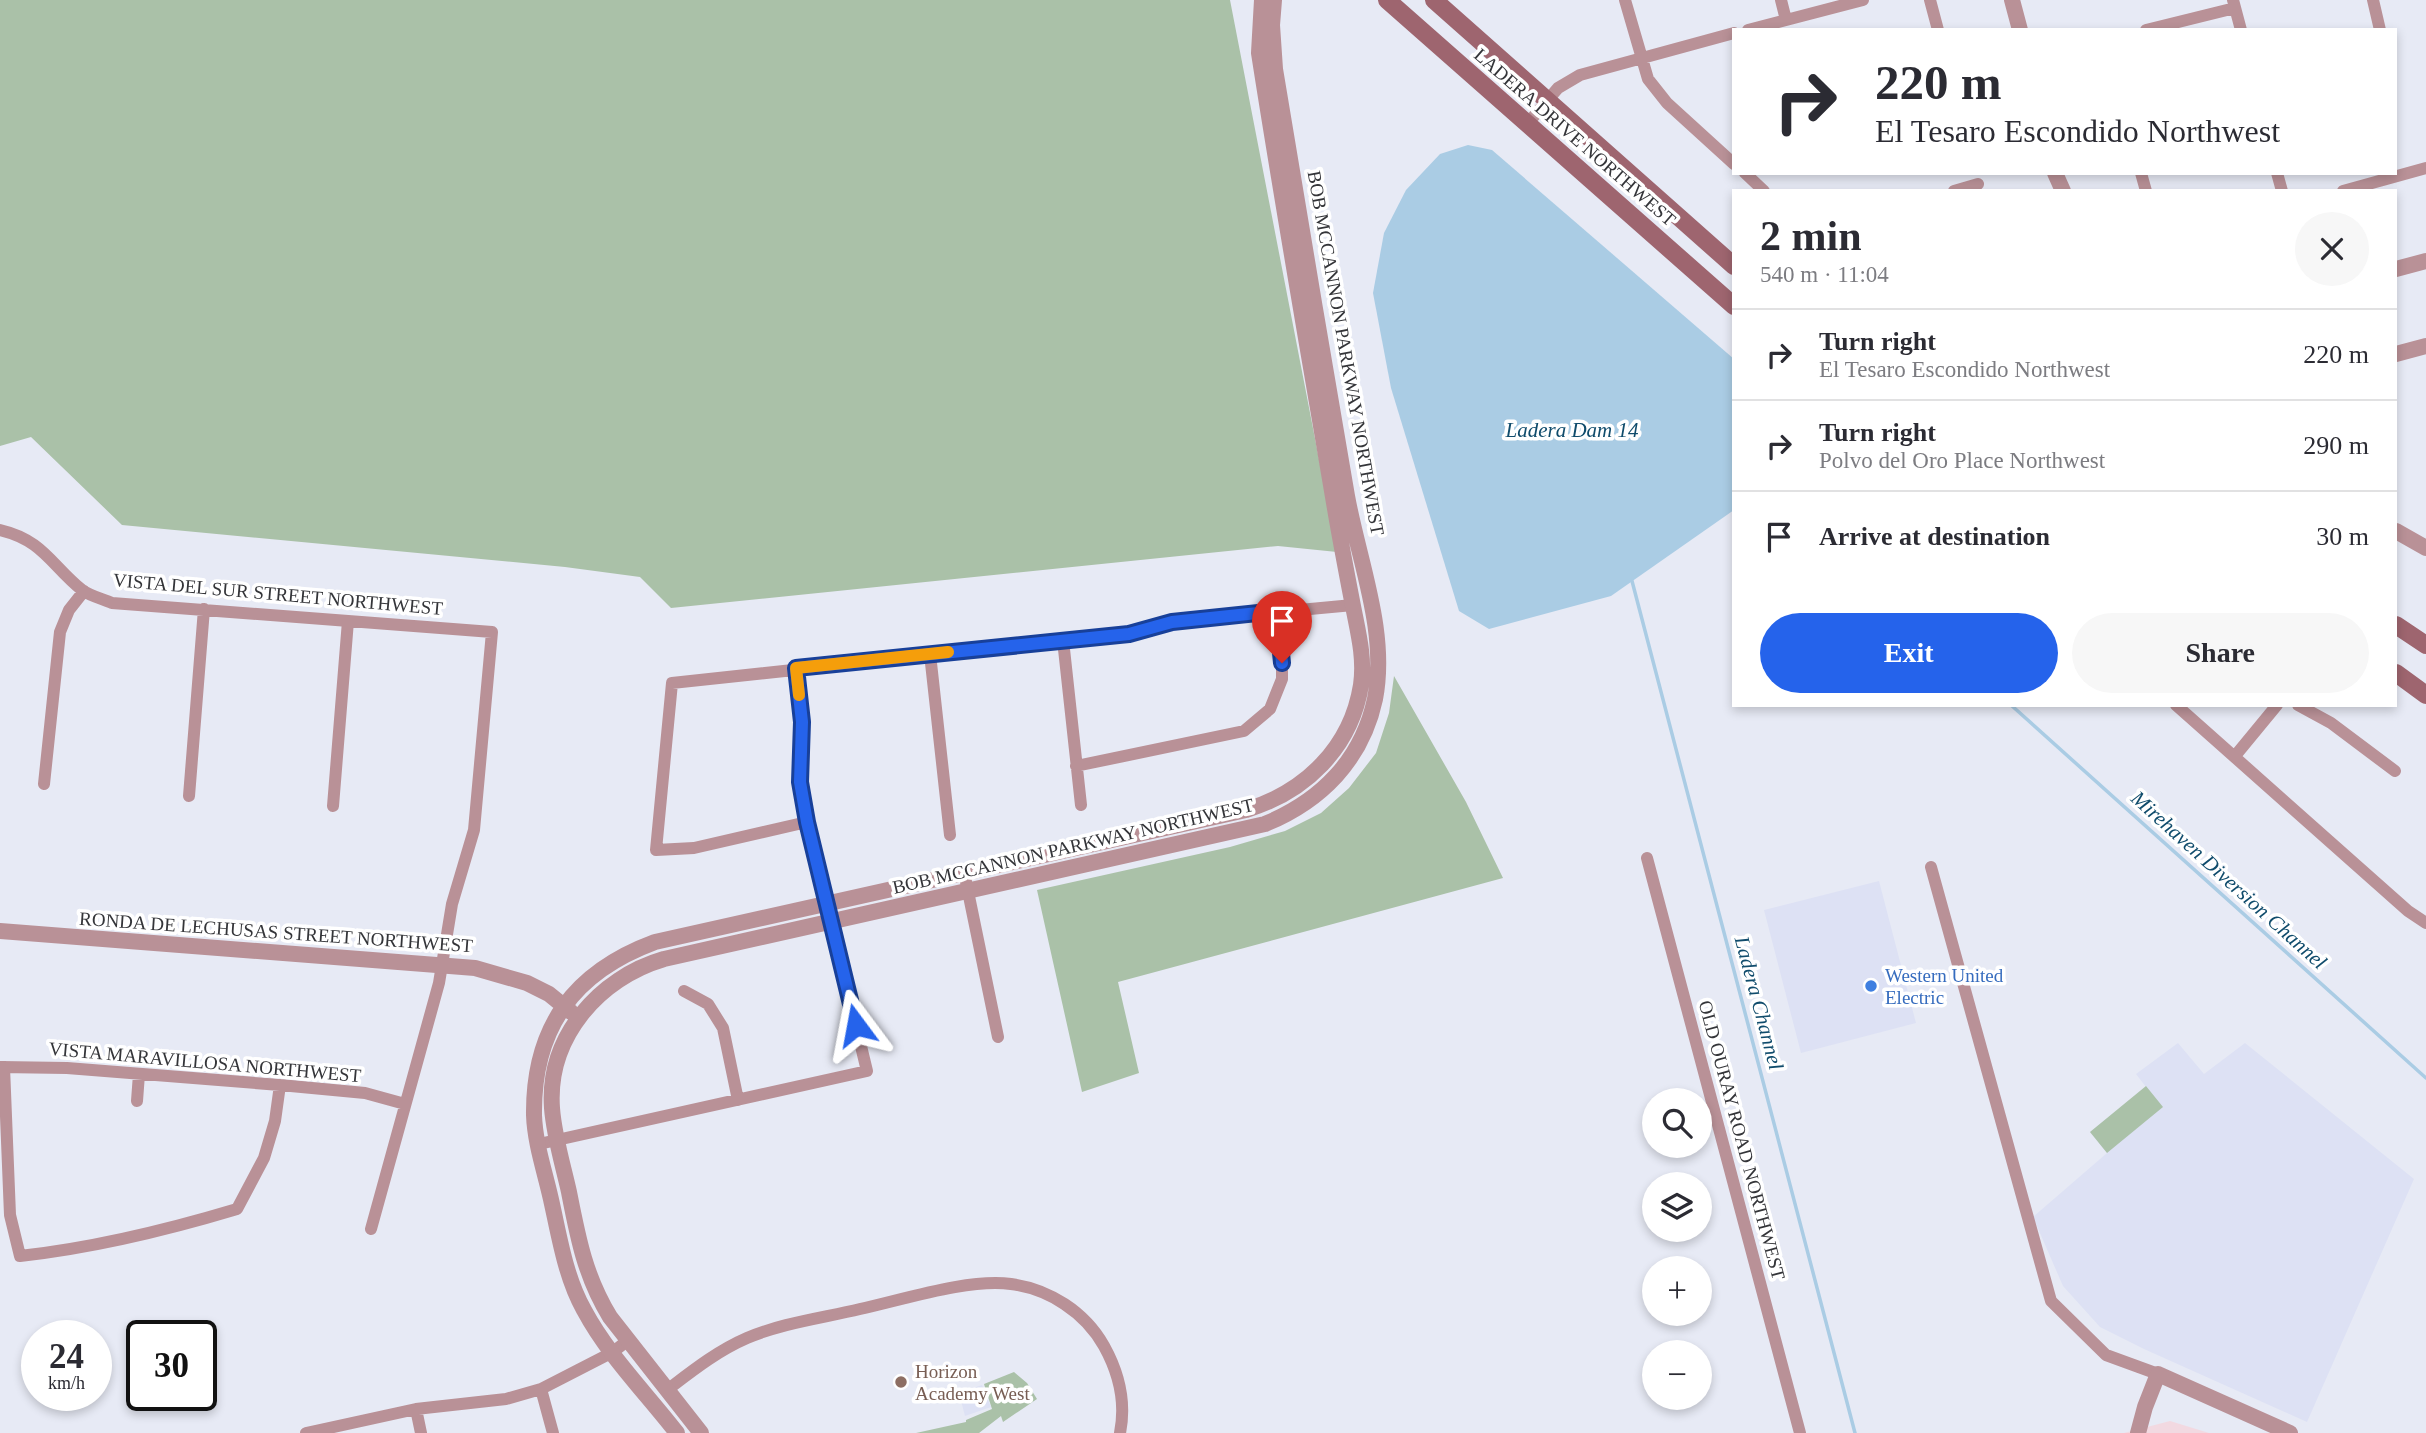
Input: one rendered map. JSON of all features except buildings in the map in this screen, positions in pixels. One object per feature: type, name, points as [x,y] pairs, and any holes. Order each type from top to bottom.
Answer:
[{"type":"main road","name":"LADERA DRIVE NORTHWEST","points":[[1387,0],[1732,304]]},
{"type":"main road","name":"LADERA DRIVE NORTHWEST","points":[[1434,0],[1732,264]]},
{"type":"main road","points":[[2397,626],[2426,645]]},
{"type":"main road","points":[[2397,674],[2426,695]]},
{"type":"street","name":"BOB MCCANNON PARKWAY NORTHWEST","points":[[677,1433],[613,1352],[584,1310],[571,1280],[534,1117],[537,1072],[549,1034],[563,1006],[572,995],[595,974],[633,951],[655,942],[1269,803],[1293,791],[1314,774],[1342,738],[1353,714],[1361,684],[1362,653],[1259,53],[1258,30],[1262,0]]},
{"type":"street","name":"BOB MCCANNON PARKWAY NORTHWEST","points":[[701,1433],[627,1341],[598,1298],[583,1261],[552,1108],[557,1063],[588,1004],[613,983],[643,965],[1246,830],[1286,816],[1328,786],[1357,747],[1368,723],[1376,686],[1377,648],[1364,570],[1345,484],[1275,69],[1273,0]]},
{"type":"street","points":[[1625,0],[1648,79],[1656,91],[1732,162]]},
{"type":"street","points":[[1781,0],[1786,20]]},
{"type":"street","points":[[1756,28],[1863,0]]},
{"type":"street","points":[[1930,0],[1937,28]]},
{"type":"street","points":[[2012,0],[2019,28]]},
{"type":"street","points":[[2373,0],[2380,28]]},
{"type":"street","points":[[2153,28],[2234,4],[2240,28]]},
{"type":"street","points":[[1528,123],[1558,89],[1580,75],[1732,34]]},
{"type":"street","points":[[2350,189],[2426,168]]},
{"type":"street","points":[[1747,175],[1762,189]]},
{"type":"street","points":[[1960,189],[1978,183]]},
{"type":"street","points":[[2397,269],[2426,261]]},
{"type":"street","points":[[2397,354],[2426,346]]},
{"type":"street","name":"VISTA DEL SUR STREET NORTHWEST","points":[[0,530],[18,534],[40,547],[84,591],[112,603],[492,632],[474,830],[452,904],[443,964]]},
{"type":"street","points":[[2397,532],[2426,548]]},
{"type":"street","points":[[44,784],[60,632],[69,610],[84,591]]},
{"type":"street","points":[[807,822],[694,848],[656,850],[672,683],[1129,634],[1172,622],[1353,605]]},
{"type":"street","points":[[189,796],[204,609]]},
{"type":"street","points":[[1076,766],[1244,731],[1270,709],[1282,679],[1282,647],[1277,611]]},
{"type":"street","points":[[333,806],[348,621]]},
{"type":"street","points":[[1063,640],[1081,805]]},
{"type":"street","points":[[930,654],[950,835]]},
{"type":"street","points":[[539,1144],[867,1071],[807,822],[800,782],[802,722],[796,668]]},
{"type":"street","points":[[2178,707],[2408,911],[2426,923]]},
{"type":"street","points":[[2235,756],[2275,707]]},
{"type":"street","points":[[2302,707],[2332,723],[2395,771]]},
{"type":"street","name":"OLD OURAY ROAD NORTHWEST","points":[[1647,858],[1800,1433]]},
{"type":"street","points":[[1931,867],[2051,1301],[2106,1355],[2158,1374],[2290,1433]]},
{"type":"street","points":[[964,872],[998,1037]]},
{"type":"street","name":"RONDA DE LECHUSAS STREET NORTHWEST","points":[[0,932],[475,968],[510,977],[539,989],[579,1017]]},
{"type":"street","points":[[371,1228],[443,964]]},
{"type":"street","points":[[684,991],[708,1004],[723,1028],[738,1100]]},
{"type":"street","points":[[2,1067],[10,1215],[20,1256],[57,1252],[237,1209],[264,1158],[275,1121],[280,1085]]},
{"type":"street","name":"VISTA MARAVILLOSA NORTHWEST","points":[[2,1067],[67,1068],[280,1085],[365,1093],[405,1104]]},
{"type":"street","points":[[137,1101],[139,1074]]},
{"type":"street","points":[[653,1402],[712,1356],[762,1332],[965,1286],[993,1283],[1036,1290],[1074,1311],[1103,1343],[1119,1384],[1122,1413],[1120,1433]]},
{"type":"street","points":[[306,1433],[416,1409],[506,1399],[541,1389],[613,1352],[627,1341]]},
{"type":"street","points":[[2138,1433],[2158,1374]]},
{"type":"street","points":[[541,1389],[553,1433]]},
{"type":"street","points":[[416,1409],[421,1433]]},
{"type":"shaded area","points":[[1879,881],[1916,1023],[1801,1053],[1764,910]]},
{"type":"shaded area","points":[[2178,1043],[2204,1074],[2245,1043],[2414,1179],[2307,1422],[2100,1327],[2063,1286],[2033,1217],[2107,1153],[2090,1132],[2146,1087],[2136,1074]]},
{"type":"shaded area","points":[[982,1385],[991,1407],[965,1416],[959,1393]]},
{"type":"shaded area","points":[[2170,1421],[2209,1433],[2124,1433]]},
{"type":"green space","points":[[0,0],[1230,0],[1337,552],[1278,546],[671,608],[640,577],[565,567],[122,525],[31,437],[0,446]]},
{"type":"green space","points":[[1394,676],[1466,802],[1503,878],[1118,982],[1139,1073],[1082,1092],[1037,890],[1230,847],[1285,831],[1321,813],[1349,788],[1376,753],[1389,713]]},
{"type":"green space","points":[[2146,1086],[2163,1107],[2107,1153],[2090,1132]]},
{"type":"green space","points":[[1014,1372],[1027,1383],[1037,1399],[1003,1422],[1001,1416],[979,1433],[916,1433],[966,1422],[992,1409],[984,1384]]},
{"type":"water","name":"Ladera Dam 14","points":[[1468,145],[1492,150],[1732,357],[1732,511],[1611,596],[1489,629],[1459,611],[1391,388],[1373,293],[1384,233],[1406,190],[1440,154]]},
{"type":"waterway","name":"Ladera Channel","points":[[1632,581],[1855,1433]]},
{"type":"waterway","name":"Mirehaven Diversion Channel","points":[[2013,707],[2426,1078]]},
{"type":"slow traffic","points":[[799,695],[796,668],[948,652]]},
{"type":"place","name":"Western United Electric","points":[[1871,986]]},
{"type":"place","name":"Horizon Academy West","points":[[901,1382]]},
{"type":"route","points":[[856,1025],[807,822],[800,782],[802,722],[796,668],[1129,634],[1172,622],[1277,611],[1282,663]]}]
